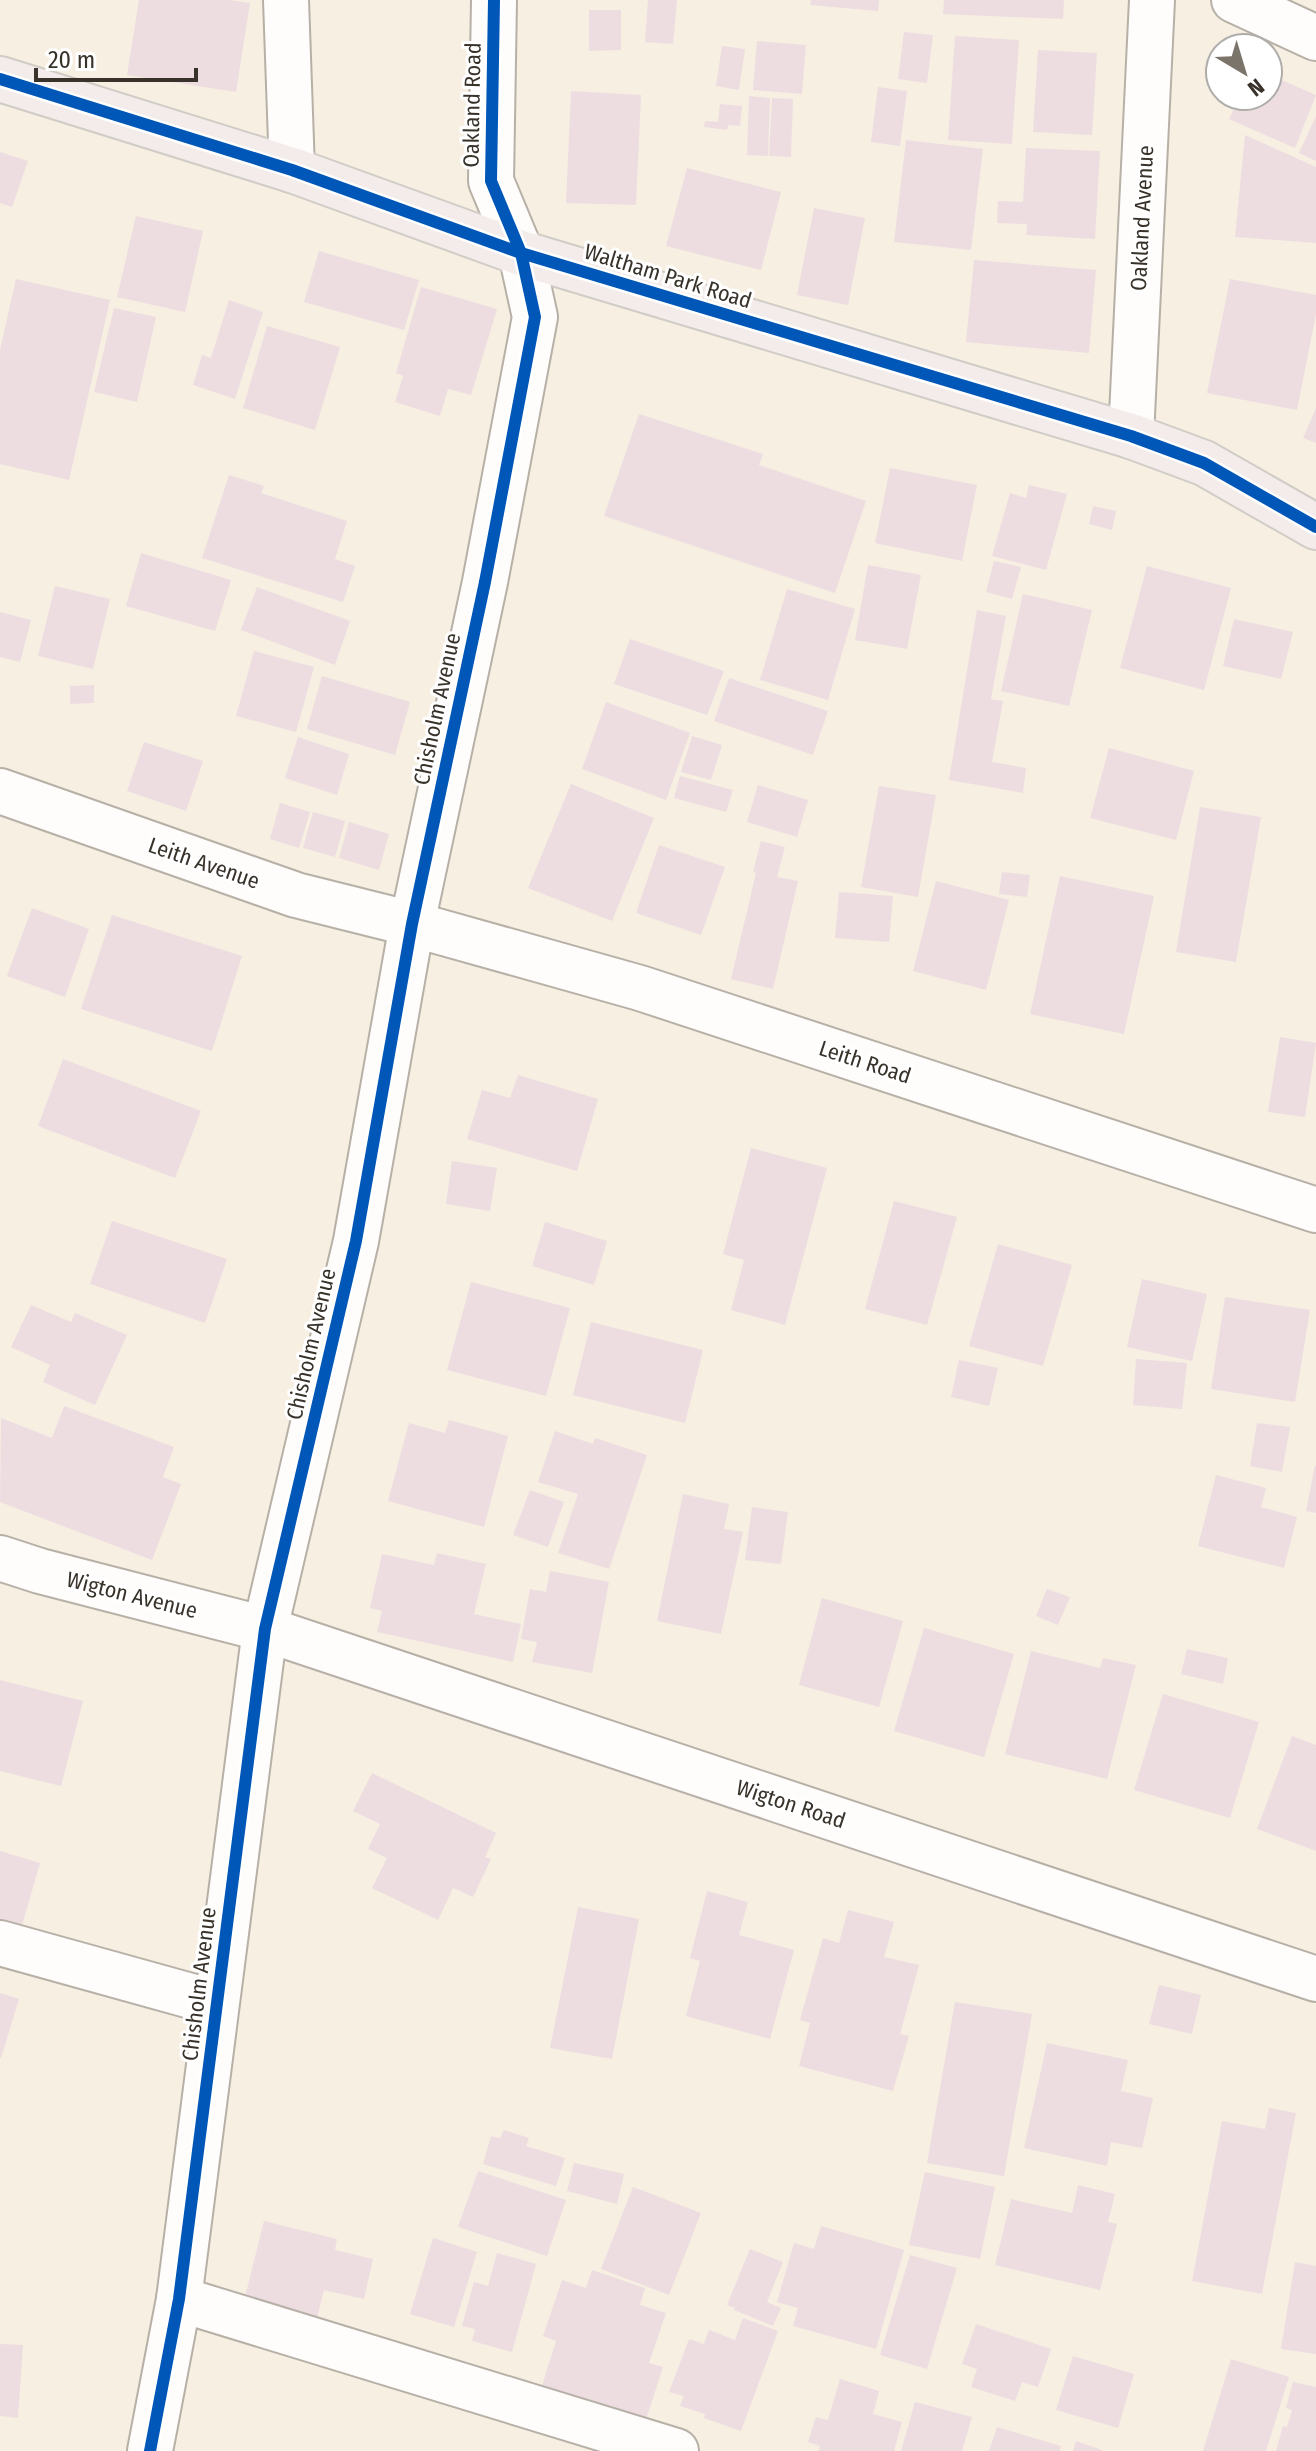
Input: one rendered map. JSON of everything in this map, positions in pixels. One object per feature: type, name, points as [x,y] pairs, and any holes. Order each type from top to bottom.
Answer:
[{"type":"main road","name":"Waltham Park Road","points":[[0,79],[292,170],[521,253],[1131,436],[1204,463],[1316,527]]},
{"type":"street","points":[[286,0],[292,170]]},
{"type":"street","name":"Oakland Road","points":[[494,0],[491,181],[521,253]]},
{"type":"street","name":"Oakland Avenue","points":[[1131,436],[1152,0]]},
{"type":"street","points":[[1234,0],[1316,38]]},
{"type":"street","name":"Chisholm Avenue","points":[[150,2451],[179,2299],[265,1629],[356,1241],[412,924],[485,582],[535,317],[521,253]]},
{"type":"street","name":"Leith Avenue","points":[[0,791],[296,895],[412,924]]},
{"type":"street","name":"Leith Road","points":[[412,924],[640,988],[1316,1210]]},
{"type":"street","name":"Wigton Avenue","points":[[0,1558],[265,1629]]},
{"type":"street","name":"Wigton Road","points":[[265,1629],[1316,1979]]},
{"type":"street","points":[[0,1943],[216,2003]]},
{"type":"street","points":[[179,2299],[676,2451]]},
{"type":"building","points":[[139,0],[229,0],[250,3],[236,92],[127,75]]},
{"type":"building","points":[[648,0],[677,0],[673,44],[645,42]]},
{"type":"building","points":[[811,0],[879,0],[878,11],[810,5]]},
{"type":"building","points":[[944,0],[1064,0],[1063,19],[943,14]]},
{"type":"building","points":[[589,10],[621,10],[621,50],[589,51]]},
{"type":"building","points":[[904,32],[933,35],[927,83],[898,79]]},
{"type":"building","points":[[955,36],[1019,40],[1012,144],[948,140]]},
{"type":"building","points":[[757,41],[806,45],[802,94],[753,90]]},
{"type":"building","points":[[722,46],[745,49],[739,90],[716,86]]},
{"type":"building","points":[[1038,50],[1097,53],[1092,135],[1033,132]]},
{"type":"building","points":[[1284,81],[1316,95],[1295,148],[1229,119],[1232,112],[1284,112]]},
{"type":"building","points":[[878,87],[907,91],[900,146],[871,142]]},
{"type":"building","points":[[571,91],[641,95],[636,205],[566,203]]},
{"type":"building","points":[[749,96],[770,98],[768,156],[747,155]]},
{"type":"building","points":[[772,98],[793,99],[791,157],[769,156]]},
{"type":"building","points":[[720,104],[742,106],[740,126],[728,125],[727,130],[704,127],[705,121],[718,122]]},
{"type":"building","points":[[1316,116],[1316,161],[1299,153]]},
{"type":"building","points":[[1245,135],[1316,167],[1316,243],[1235,237]]},
{"type":"building","points":[[906,140],[983,149],[971,250],[894,242]]},
{"type":"building","points":[[1026,148],[1100,151],[1095,239],[1026,235],[1027,224],[997,223],[998,201],[1023,202]]},
{"type":"building","points":[[0,152],[28,161],[12,207],[0,203]]},
{"type":"building","points":[[687,168],[781,192],[761,270],[666,246]]},
{"type":"building","points":[[814,208],[865,218],[848,305],[797,295]]},
{"type":"building","points":[[136,216],[203,231],[185,312],[117,297]]},
{"type":"building","points":[[319,251],[419,280],[404,330],[304,302]]},
{"type":"building","points":[[974,260],[1096,270],[1089,353],[966,342]]},
{"type":"building","points":[[16,279],[110,300],[69,480],[0,464],[0,350]]},
{"type":"building","points":[[1230,279],[1316,295],[1316,314],[1297,410],[1207,393]]},
{"type":"building","points":[[421,287],[497,309],[471,395],[448,389],[440,416],[395,402],[403,376],[396,373]]},
{"type":"building","points":[[229,300],[263,312],[235,399],[193,385],[202,355],[211,358]]},
{"type":"building","points":[[114,308],[156,317],[137,402],[94,392]]},
{"type":"building","points":[[267,326],[340,347],[315,430],[243,408]]},
{"type":"building","points":[[1316,408],[1316,443],[1303,438]]},
{"type":"building","points":[[639,414],[763,454],[759,465],[866,501],[835,593],[604,516]]},
{"type":"building","points":[[890,468],[977,485],[962,561],[875,543]]},
{"type":"building","points":[[229,475],[264,486],[261,493],[347,521],[335,559],[355,566],[343,602],[202,558]]},
{"type":"building","points":[[1029,485],[1067,494],[1046,570],[992,556],[1010,493],[1026,498]]},
{"type":"building","points":[[1093,506],[1116,511],[1112,530],[1089,524]]},
{"type":"building","points":[[141,553],[231,580],[215,631],[126,606]]},
{"type":"building","points":[[994,561],[1021,567],[1012,599],[986,592]]},
{"type":"building","points":[[868,565],[921,575],[907,649],[855,640]]},
{"type":"building","points":[[1147,566],[1231,588],[1204,690],[1120,668]]},
{"type":"building","points":[[55,586],[110,599],[93,669],[38,656]]},
{"type":"building","points":[[257,587],[350,621],[335,665],[241,630]]},
{"type":"building","points":[[787,589],[855,609],[828,700],[760,680]]},
{"type":"building","points":[[1023,594],[1092,610],[1069,706],[1001,691]]},
{"type":"building","points":[[977,610],[1006,616],[991,699],[1003,701],[992,762],[1026,768],[1023,793],[949,780]]},
{"type":"building","points":[[0,612],[31,620],[20,662],[0,657]]},
{"type":"building","points":[[1234,619],[1293,632],[1281,679],[1223,666]]},
{"type":"building","points":[[630,639],[724,671],[707,715],[614,684]]},
{"type":"building","points":[[254,651],[314,667],[296,732],[236,716]]},
{"type":"building","points":[[322,676],[410,702],[395,755],[307,729]]},
{"type":"building","points":[[729,678],[828,711],[813,755],[714,721]]},
{"type":"building","points":[[94,685],[94,703],[70,704],[70,686]]},
{"type":"building","points":[[606,702],[690,733],[666,800],[582,769]]},
{"type":"building","points":[[692,736],[722,745],[711,780],[681,772]]},
{"type":"building","points":[[298,737],[349,754],[337,795],[285,778]]},
{"type":"building","points":[[144,742],[203,761],[186,811],[127,791]]},
{"type":"building","points":[[1109,748],[1194,771],[1176,840],[1090,818]]},
{"type":"building","points":[[680,776],[733,790],[726,812],[674,798]]},
{"type":"building","points":[[571,784],[654,818],[612,921],[528,888]]},
{"type":"building","points":[[758,785],[808,800],[797,837],[747,822]]},
{"type":"building","points":[[879,786],[936,795],[918,897],[861,887]]},
{"type":"building","points":[[280,803],[310,812],[299,848],[270,839]]},
{"type":"building","points":[[1200,807],[1261,817],[1236,962],[1176,952]]},
{"type":"building","points":[[313,812],[345,821],[335,857],[303,848]]},
{"type":"building","points":[[349,822],[389,834],[379,870],[339,858]]},
{"type":"building","points":[[761,841],[785,847],[777,877],[798,881],[773,989],[731,979]]},
{"type":"building","points":[[659,845],[725,867],[701,935],[636,913]]},
{"type":"building","points":[[1002,872],[1030,875],[1027,897],[999,894]]},
{"type":"building","points":[[1060,876],[1154,896],[1124,1034],[1030,1014]]},
{"type":"building","points":[[936,881],[1009,900],[986,990],[913,971]]},
{"type":"building","points":[[839,892],[893,896],[889,942],[835,938]]},
{"type":"building","points":[[32,908],[89,929],[65,997],[7,976]]},
{"type":"building","points":[[112,915],[242,956],[212,1051],[81,1009]]},
{"type":"building","points":[[1280,1037],[1316,1043],[1305,1117],[1268,1112]]},
{"type":"building","points":[[63,1059],[201,1111],[175,1178],[38,1126]]},
{"type":"building","points":[[518,1075],[598,1099],[577,1171],[467,1139],[482,1090],[510,1098]]},
{"type":"building","points":[[751,1148],[827,1168],[785,1325],[731,1310],[744,1260],[723,1254]]},
{"type":"building","points":[[452,1161],[497,1168],[490,1211],[446,1204]]},
{"type":"building","points":[[894,1201],[957,1217],[927,1325],[865,1309]]},
{"type":"building","points":[[112,1221],[227,1259],[205,1323],[90,1284]]},
{"type":"building","points":[[545,1222],[607,1241],[594,1285],[532,1266]]},
{"type":"building","points":[[998,1244],[1072,1265],[1043,1366],[969,1346]]},
{"type":"building","points":[[1142,1279],[1207,1294],[1192,1361],[1127,1347]]},
{"type":"building","points":[[471,1282],[570,1308],[546,1396],[447,1370]]},
{"type":"building","points":[[1225,1297],[1310,1310],[1295,1402],[1211,1389]]},
{"type":"building","points":[[31,1305],[71,1322],[75,1313],[127,1335],[95,1405],[43,1382],[50,1365],[11,1347]]},
{"type":"building","points":[[591,1322],[703,1350],[685,1423],[573,1395]]},
{"type":"building","points":[[1136,1359],[1187,1363],[1182,1409],[1133,1405]]},
{"type":"building","points":[[959,1360],[998,1368],[989,1406],[951,1397]]},
{"type":"building","points":[[64,1406],[174,1447],[163,1477],[181,1484],[152,1560],[0,1502],[1,1418],[52,1438]]},
{"type":"building","points":[[449,1420],[508,1436],[484,1527],[388,1501],[409,1423],[445,1433]]},
{"type":"building","points":[[1257,1423],[1290,1427],[1282,1472],[1250,1466]]},
{"type":"building","points":[[555,1431],[593,1444],[595,1438],[647,1455],[609,1569],[558,1553],[578,1494],[538,1482]]},
{"type":"building","points":[[1316,1466],[1316,1513],[1306,1511]]},
{"type":"building","points":[[1216,1475],[1266,1488],[1261,1507],[1297,1517],[1284,1568],[1198,1546]]},
{"type":"building","points":[[530,1490],[564,1502],[548,1547],[513,1535]]},
{"type":"building","points":[[683,1494],[729,1504],[724,1529],[743,1532],[721,1634],[657,1621]]},
{"type":"building","points":[[752,1507],[788,1512],[781,1564],[745,1560]]},
{"type":"building","points":[[437,1553],[486,1564],[474,1614],[521,1624],[513,1662],[377,1632],[382,1611],[370,1608],[382,1554],[434,1565]]},
{"type":"building","points":[[550,1571],[609,1582],[592,1673],[532,1662],[537,1642],[521,1639],[530,1589],[546,1592]]},
{"type":"building","points":[[1047,1589],[1070,1597],[1058,1625],[1036,1616]]},
{"type":"building","points":[[822,1598],[903,1621],[879,1707],[799,1685]]},
{"type":"building","points":[[924,1628],[1014,1654],[984,1757],[894,1731]]},
{"type":"building","points":[[1187,1649],[1228,1658],[1223,1684],[1181,1674]]},
{"type":"building","points":[[1031,1651],[1100,1668],[1103,1658],[1136,1665],[1107,1779],[1005,1754]]},
{"type":"building","points":[[0,1680],[83,1701],[61,1786],[0,1771]]},
{"type":"building","points":[[1163,1694],[1259,1722],[1230,1818],[1134,1790]]},
{"type":"building","points":[[1292,1736],[1316,1745],[1316,1851],[1257,1829]]},
{"type":"building","points":[[372,1773],[496,1833],[485,1857],[491,1859],[473,1897],[453,1888],[438,1920],[372,1888],[387,1858],[368,1849],[380,1824],[353,1811]]},
{"type":"building","points":[[0,1851],[40,1863],[18,1939],[0,1934]]},
{"type":"building","points":[[707,1891],[748,1902],[739,1935],[794,1950],[770,2039],[686,2016],[700,1961],[690,1958]]},
{"type":"building","points":[[578,1907],[639,1919],[612,2059],[550,2048]]},
{"type":"building","points":[[848,1910],[894,1922],[884,1957],[919,1965],[900,2034],[909,2036],[893,2091],[799,2066],[810,2023],[800,2020],[823,1938],[839,1943]]},
{"type":"building","points":[[1159,1985],[1201,1995],[1192,2034],[1149,2024]]},
{"type":"building","points":[[0,1993],[19,1999],[1,2058],[0,2058]]},
{"type":"building","points":[[955,2002],[1032,2014],[1004,2176],[927,2163]]},
{"type":"building","points":[[1047,2043],[1128,2060],[1121,2091],[1153,2098],[1142,2148],[1111,2142],[1107,2166],[1024,2148]]},
{"type":"building","points":[[1269,2108],[1296,2113],[1262,2294],[1192,2281],[1222,2121],[1265,2129]]},
{"type":"building","points":[[504,2130],[529,2138],[526,2146],[565,2158],[556,2186],[483,2164],[491,2136],[500,2138]]},
{"type":"building","points":[[574,2163],[624,2174],[617,2204],[567,2191]]},
{"type":"building","points":[[478,2171],[566,2200],[547,2256],[458,2227]]},
{"type":"building","points":[[925,2172],[995,2187],[980,2259],[909,2245]]},
{"type":"building","points":[[1078,2185],[1115,2194],[1108,2222],[1117,2224],[1100,2290],[995,2265],[1011,2199],[1072,2213]]},
{"type":"building","points":[[633,2187],[701,2213],[669,2295],[601,2269]]},
{"type":"building","points":[[264,2221],[337,2239],[335,2250],[373,2259],[364,2299],[324,2290],[315,2326],[242,2309]]},
{"type":"building","points":[[821,2226],[904,2250],[876,2349],[793,2326],[798,2308],[777,2302],[794,2243],[814,2249]]},
{"type":"building","points":[[433,2238],[477,2252],[454,2327],[410,2314]]},
{"type":"building","points":[[750,2249],[783,2262],[767,2302],[781,2308],[773,2326],[727,2305]]},
{"type":"building","points":[[497,2253],[536,2264],[512,2352],[472,2341],[475,2329],[462,2326],[474,2282],[488,2286]]},
{"type":"building","points":[[910,2255],[957,2268],[927,2369],[880,2355]]},
{"type":"building","points":[[1295,2262],[1316,2266],[1316,2354],[1281,2349]]},
{"type":"building","points":[[592,2270],[645,2288],[640,2305],[666,2313],[649,2363],[663,2367],[644,2426],[540,2392],[556,2341],[543,2336],[562,2280],[586,2288]]},
{"type":"building","points":[[743,2318],[778,2331],[741,2431],[680,2406],[684,2396],[669,2392],[689,2339],[704,2344],[709,2330],[735,2340]]},
{"type":"building","points":[[976,2324],[1051,2349],[1038,2387],[1022,2382],[1015,2401],[971,2387],[977,2369],[962,2364]]},
{"type":"building","points":[[0,2344],[23,2345],[18,2418],[0,2416]]},
{"type":"building","points":[[1073,2356],[1134,2374],[1118,2428],[1056,2410]]},
{"type":"building","points":[[1231,2359],[1289,2377],[1266,2451],[1203,2451]]},
{"type":"building","points":[[840,2379],[879,2391],[873,2414],[902,2422],[894,2451],[819,2451],[820,2446],[808,2442],[816,2417],[828,2420]]},
{"type":"building","points":[[1293,2382],[1316,2387],[1316,2451],[1276,2451],[1283,2426],[1287,2427],[1292,2410],[1286,2408]]},
{"type":"building","points":[[915,2402],[972,2417],[962,2451],[901,2451]]},
{"type":"building","points":[[997,2427],[1061,2446],[1060,2451],[989,2451]]},
{"type":"building","points":[[1076,2441],[1102,2450],[1102,2451],[1073,2451]]},
{"type":"cycle path","points":[[150,2451],[179,2299],[265,1629],[356,1241],[412,924],[485,582],[535,317],[521,253],[491,181],[494,0]]},
{"type":"cycle path","points":[[0,79],[292,170],[521,253],[1131,436],[1204,463],[1316,527]]}]
